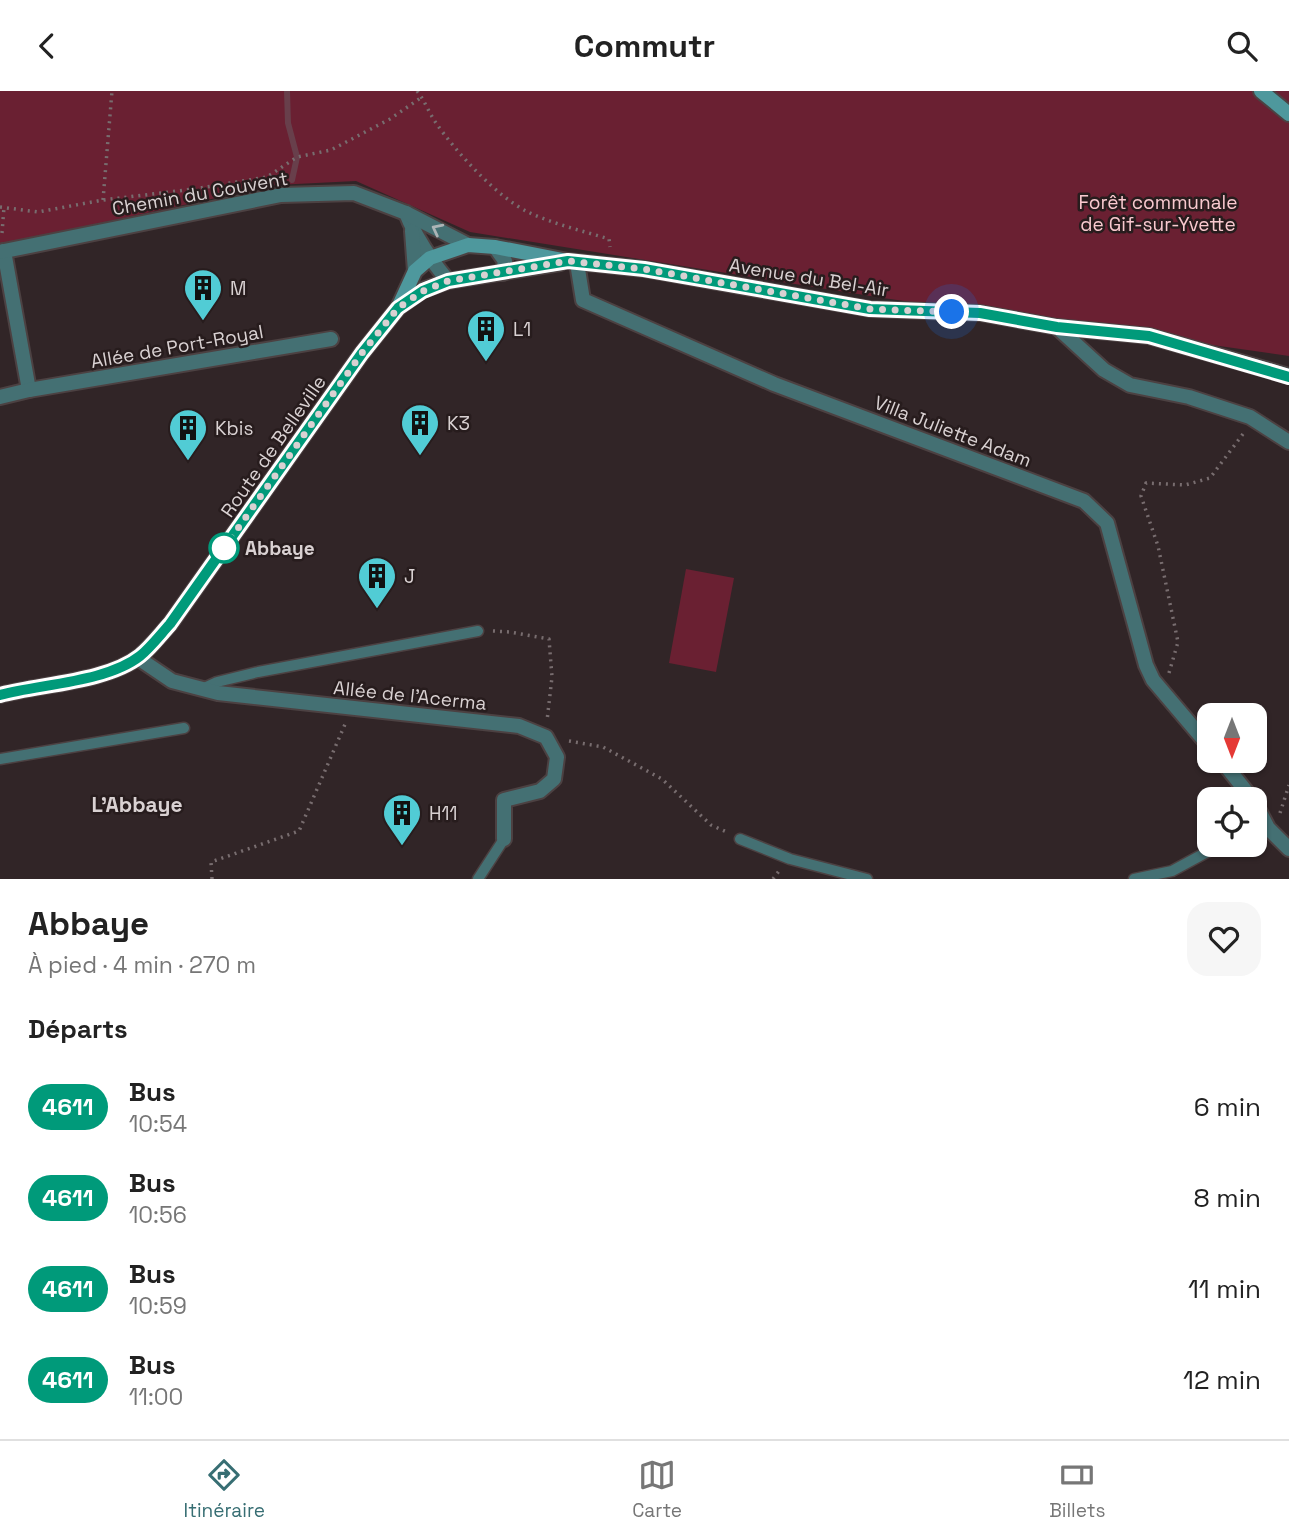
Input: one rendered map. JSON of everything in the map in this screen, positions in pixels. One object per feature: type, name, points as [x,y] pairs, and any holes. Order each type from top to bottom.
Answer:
[{"type":"street","points":[[1261,91],[1289,114]]},
{"type":"street","name":"Chemin du Couvent","points":[[2,251],[281,195],[354,193],[406,213],[468,245]]},
{"type":"street","points":[[406,213],[412,230],[448,281]]},
{"type":"street","points":[[412,230],[415,271]]},
{"type":"street","name":"Route de Belleville","points":[[0,695],[105,674],[138,658],[153,644],[170,624],[362,353],[398,308],[415,271],[430,258],[468,245],[495,247],[573,262]]},
{"type":"street","points":[[495,247],[505,261],[503,272]]},
{"type":"street","points":[[2,251],[29,390]]},
{"type":"street","name":"Avenue du Bel-Air","points":[[573,262],[644,269],[870,309],[980,313],[1057,327],[1149,336],[1289,376]]},
{"type":"street","name":"Route de Belleville","points":[[398,308],[423,291],[448,281],[573,262]]},
{"type":"street","name":"Villa Juliette Adam","points":[[573,262],[583,300],[774,384],[1084,501],[1107,523],[1146,665],[1153,680],[1197,732]]},
{"type":"street","points":[[1057,327],[1104,370],[1130,385],[1189,397],[1254,419],[1289,442]]},
{"type":"street","name":"Allée de Port-Royal","points":[[0,397],[331,339]]},
{"type":"street","name":"Allée de l'Acerma","points":[[138,658],[172,681],[218,693],[519,726],[545,737]]},
{"type":"street","points":[[504,839],[504,800],[540,791],[554,779],[557,757],[545,737]]},
{"type":"street","points":[[1232,773],[1243,787]]},
{"type":"street","points":[[1267,834],[1289,849]]},
{"type":"lane","points":[[202,689],[216,682],[258,672],[478,631]]},
{"type":"lane","points":[[0,759],[184,728]]},
{"type":"lane","points":[[478,879],[504,839]]},
{"type":"lane","points":[[740,839],[790,859],[867,879]]},
{"type":"lane","points":[[1134,879],[1173,875],[1201,857]]},
{"type":"path","points":[[103,200],[112,91]]},
{"type":"path","points":[[417,91],[436,123],[467,161],[502,197],[528,212],[609,239],[609,265]]},
{"type":"path","points":[[2,251],[2,207],[38,212],[267,177],[297,157],[331,150],[390,119],[422,97]]},
{"type":"path","points":[[1163,692],[1178,642],[1157,546],[1141,496],[1146,483],[1185,485],[1210,478],[1254,419]]},
{"type":"path","points":[[478,631],[510,632],[549,639],[552,677],[545,737],[603,747],[662,779],[711,825],[740,839]]},
{"type":"path","points":[[212,879],[211,862],[299,831],[352,708]]},
{"type":"path","points":[[1267,825],[1280,815],[1289,785]]},
{"type":"green space","name":"Forêt communale de Gif-sur-Yvette","points":[[0,91],[1289,91],[1289,356],[883,298],[470,232],[356,181],[276,185],[0,245]]},
{"type":"green space","points":[[686,569],[734,578],[716,672],[669,663]]},
{"type":"waterway","points":[[287,91],[288,123],[297,157],[292,180]]},
{"type":"bus line","name":"4611","points":[[0,695],[105,674],[138,658],[170,624],[362,353],[398,308],[423,291],[448,281],[568,261],[644,269],[870,309],[980,313],[1057,327],[1149,336],[1289,377]]},
{"type":"place","name":"M","points":[[203,322]]},
{"type":"place","name":"L1","points":[[486,363]]},
{"type":"place","name":"K3","points":[[420,457]]},
{"type":"place","name":"Kbis","points":[[188,462]]},
{"type":"place","name":"Abbaye","points":[[224,548]]},
{"type":"place","name":"J","points":[[377,610]]},
{"type":"place","name":"H11","points":[[402,847]]},
{"type":"district","name":"L'Abbaye","points":[[137,805]]},
{"type":"route","points":[[224,548],[362,353],[398,308],[423,291],[448,281],[568,261],[644,269],[870,309],[952,312]]}]
